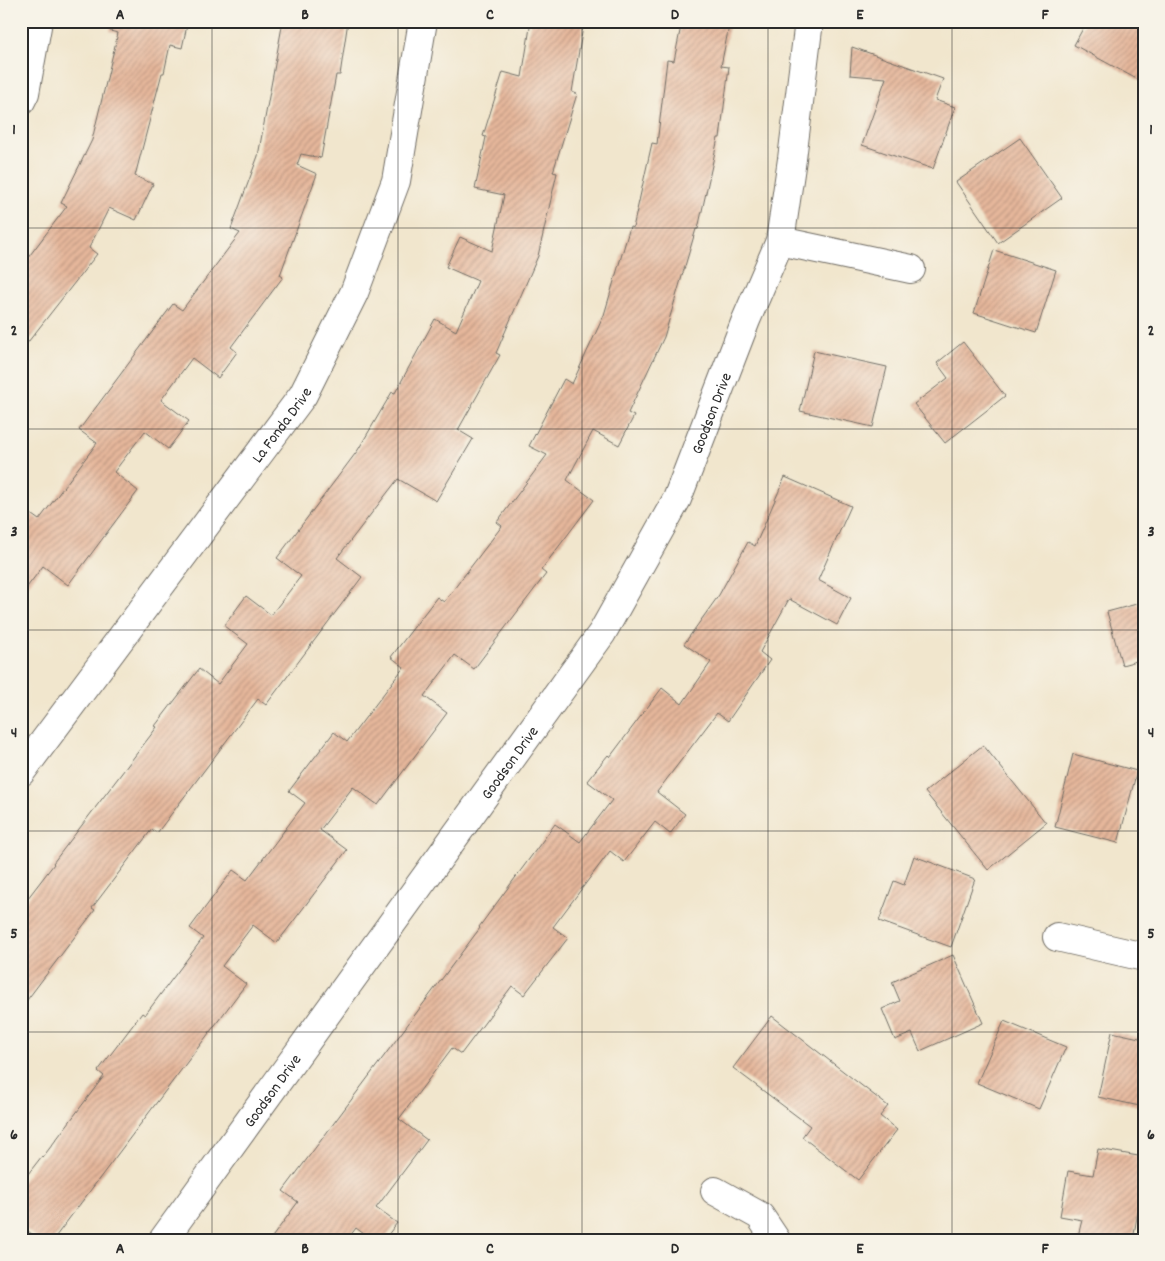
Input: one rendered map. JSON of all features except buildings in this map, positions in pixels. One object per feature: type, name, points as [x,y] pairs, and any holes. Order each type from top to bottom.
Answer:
[{"type":"street","points":[[21,101],[25,93],[38,21]]},
{"type":"street","name":"La Fonda Drive","points":[[21,772],[303,395],[354,293],[396,181],[422,21]]},
{"type":"street","name":"Goodson Drive","points":[[163,1240],[602,633],[677,499],[746,320],[780,241],[809,21]]},
{"type":"street","points":[[780,241],[912,269]]},
{"type":"street","points":[[1057,937],[1144,958]]},
{"type":"street","points":[[715,1190],[760,1216],[776,1240]]}]
